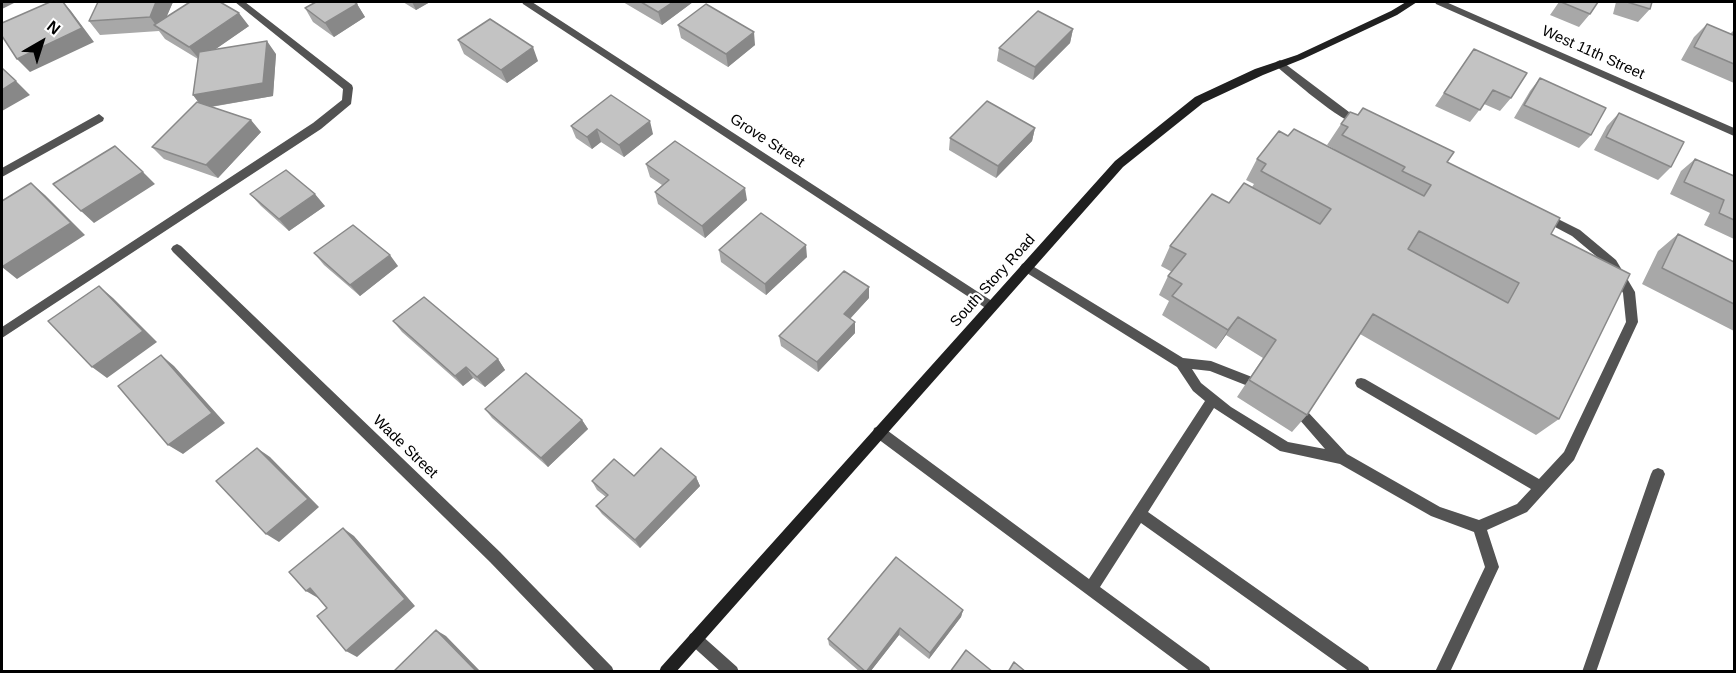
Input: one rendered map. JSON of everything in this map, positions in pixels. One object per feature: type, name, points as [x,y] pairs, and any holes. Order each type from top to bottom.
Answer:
[{"type":"main road","name":"South Story Road","points":[[666,672],[991,306],[1128,157],[1199,100],[1356,30],[1412,2]]},
{"type":"street","points":[[2,333],[318,126],[347,101],[348,88],[239,2]]},
{"type":"street","name":"Grove Street","points":[[526,2],[991,306]]},
{"type":"street","name":"West 11th Street","points":[[1439,2],[1734,132]]},
{"type":"street","points":[[1280,64],[1345,114],[1376,131]]},
{"type":"street","points":[[2,173],[99,118]]},
{"type":"street","points":[[1303,415],[1342,458],[1436,512],[1479,527],[1522,508],[1569,456],[1632,322],[1629,292],[1612,263],[1576,233],[1534,211]]},
{"type":"street","name":"Wade Street","points":[[177,249],[495,557],[607,672]]},
{"type":"street","points":[[1026,267],[1181,363],[1197,387],[1213,400],[1285,447],[1342,458]]},
{"type":"street","points":[[1181,363],[1211,366],[1248,381]]},
{"type":"street","points":[[1361,383],[1542,488]]},
{"type":"street","points":[[1091,589],[1213,400]]},
{"type":"street","points":[[879,432],[1204,672]]},
{"type":"street","points":[[1589,672],[1658,474]]},
{"type":"street","points":[[1139,514],[1363,672]]},
{"type":"street","points":[[1442,672],[1492,567],[1479,527]]},
{"type":"street","points":[[695,639],[732,672]]},
{"type":"building","points":[[50,2],[63,2],[82,28],[17,59],[2,36],[2,23]]},
{"type":"building","points":[[98,2],[156,2],[150,17],[89,21]]},
{"type":"building","points":[[190,2],[220,2],[239,13],[189,47],[154,25]]},
{"type":"building","points":[[316,2],[354,2],[357,4],[325,23],[305,8]]},
{"type":"building","points":[[641,2],[673,2],[658,12]]},
{"type":"building","points":[[1561,2],[1598,2],[1590,14]]},
{"type":"building","points":[[1627,2],[1652,2],[1650,9]]},
{"type":"building","points":[[706,4],[754,32],[726,54],[678,25]]},
{"type":"building","points":[[1038,11],[1073,29],[1035,67],[999,48]]},
{"type":"building","points":[[490,19],[533,47],[501,70],[458,40]]},
{"type":"building","points":[[1707,24],[1733,35],[1734,33],[1734,64],[1694,47]]},
{"type":"building","points":[[267,41],[263,83],[193,95],[199,52]]},
{"type":"building","points":[[1474,49],[1527,73],[1511,98],[1493,90],[1480,110],[1444,93]]},
{"type":"building","points":[[2,68],[16,81],[2,90]]},
{"type":"building","points":[[1540,78],[1606,108],[1591,135],[1524,105]]},
{"type":"building","points":[[611,95],[650,121],[619,145],[597,129],[587,137],[571,126]]},
{"type":"building","points":[[987,101],[1035,128],[998,166],[950,138]]},
{"type":"building","points":[[197,102],[251,120],[206,165],[152,147]]},
{"type":"building","points":[[1363,108],[1454,152],[1447,162],[1560,218],[1551,234],[1630,274],[1559,419],[1373,314],[1307,415],[1249,380],[1276,340],[1238,317],[1228,330],[1172,296],[1182,284],[1168,276],[1186,254],[1170,246],[1212,194],[1229,203],[1244,183],[1320,224],[1331,209],[1261,171],[1266,164],[1257,159],[1279,131],[1288,136],[1294,129],[1424,196],[1431,185],[1402,171],[1405,167],[1342,135],[1348,127],[1341,124],[1350,112],[1358,115]],"holes":[[[1419,231],[1519,283],[1508,303],[1408,249]]]},
{"type":"building","points":[[1619,113],[1684,142],[1671,167],[1606,137]]},
{"type":"building","points":[[675,141],[745,188],[702,226],[655,192],[669,180],[646,164]]},
{"type":"building","points":[[115,146],[143,172],[81,211],[53,184]]},
{"type":"building","points":[[1695,159],[1734,176],[1734,220],[1719,213],[1724,200],[1684,182]]},
{"type":"building","points":[[286,170],[315,194],[279,219],[250,194]]},
{"type":"building","points":[[31,183],[71,223],[2,267],[2,201]]},
{"type":"building","points":[[761,213],[806,245],[765,284],[719,250]]},
{"type":"building","points":[[353,225],[390,255],[350,285],[314,253]]},
{"type":"building","points":[[1678,234],[1734,262],[1734,304],[1662,268]]},
{"type":"building","points":[[844,271],[869,287],[844,314],[855,322],[817,362],[779,336]]},
{"type":"building","points":[[99,286],[143,331],[92,367],[48,321]]},
{"type":"building","points":[[424,297],[498,359],[477,377],[466,367],[455,376],[393,321]]},
{"type":"building","points":[[161,355],[212,413],[168,445],[118,386]]},
{"type":"building","points":[[526,373],[582,420],[541,458],[485,409]]},
{"type":"building","points":[[257,448],[308,499],[266,534],[216,481]]},
{"type":"building","points":[[661,448],[696,477],[635,540],[596,506],[608,495],[592,481],[614,459],[634,476]]},
{"type":"building","points":[[343,528],[405,599],[346,651],[317,616],[327,608],[310,588],[306,591],[289,572]]},
{"type":"building","points":[[896,557],[963,610],[930,653],[900,628],[866,672],[828,639]]},
{"type":"building","points":[[436,630],[477,672],[393,672]]},
{"type":"building","points":[[966,650],[993,672],[950,672]]},
{"type":"building","points":[[1014,662],[1026,672],[1008,672]]}]
